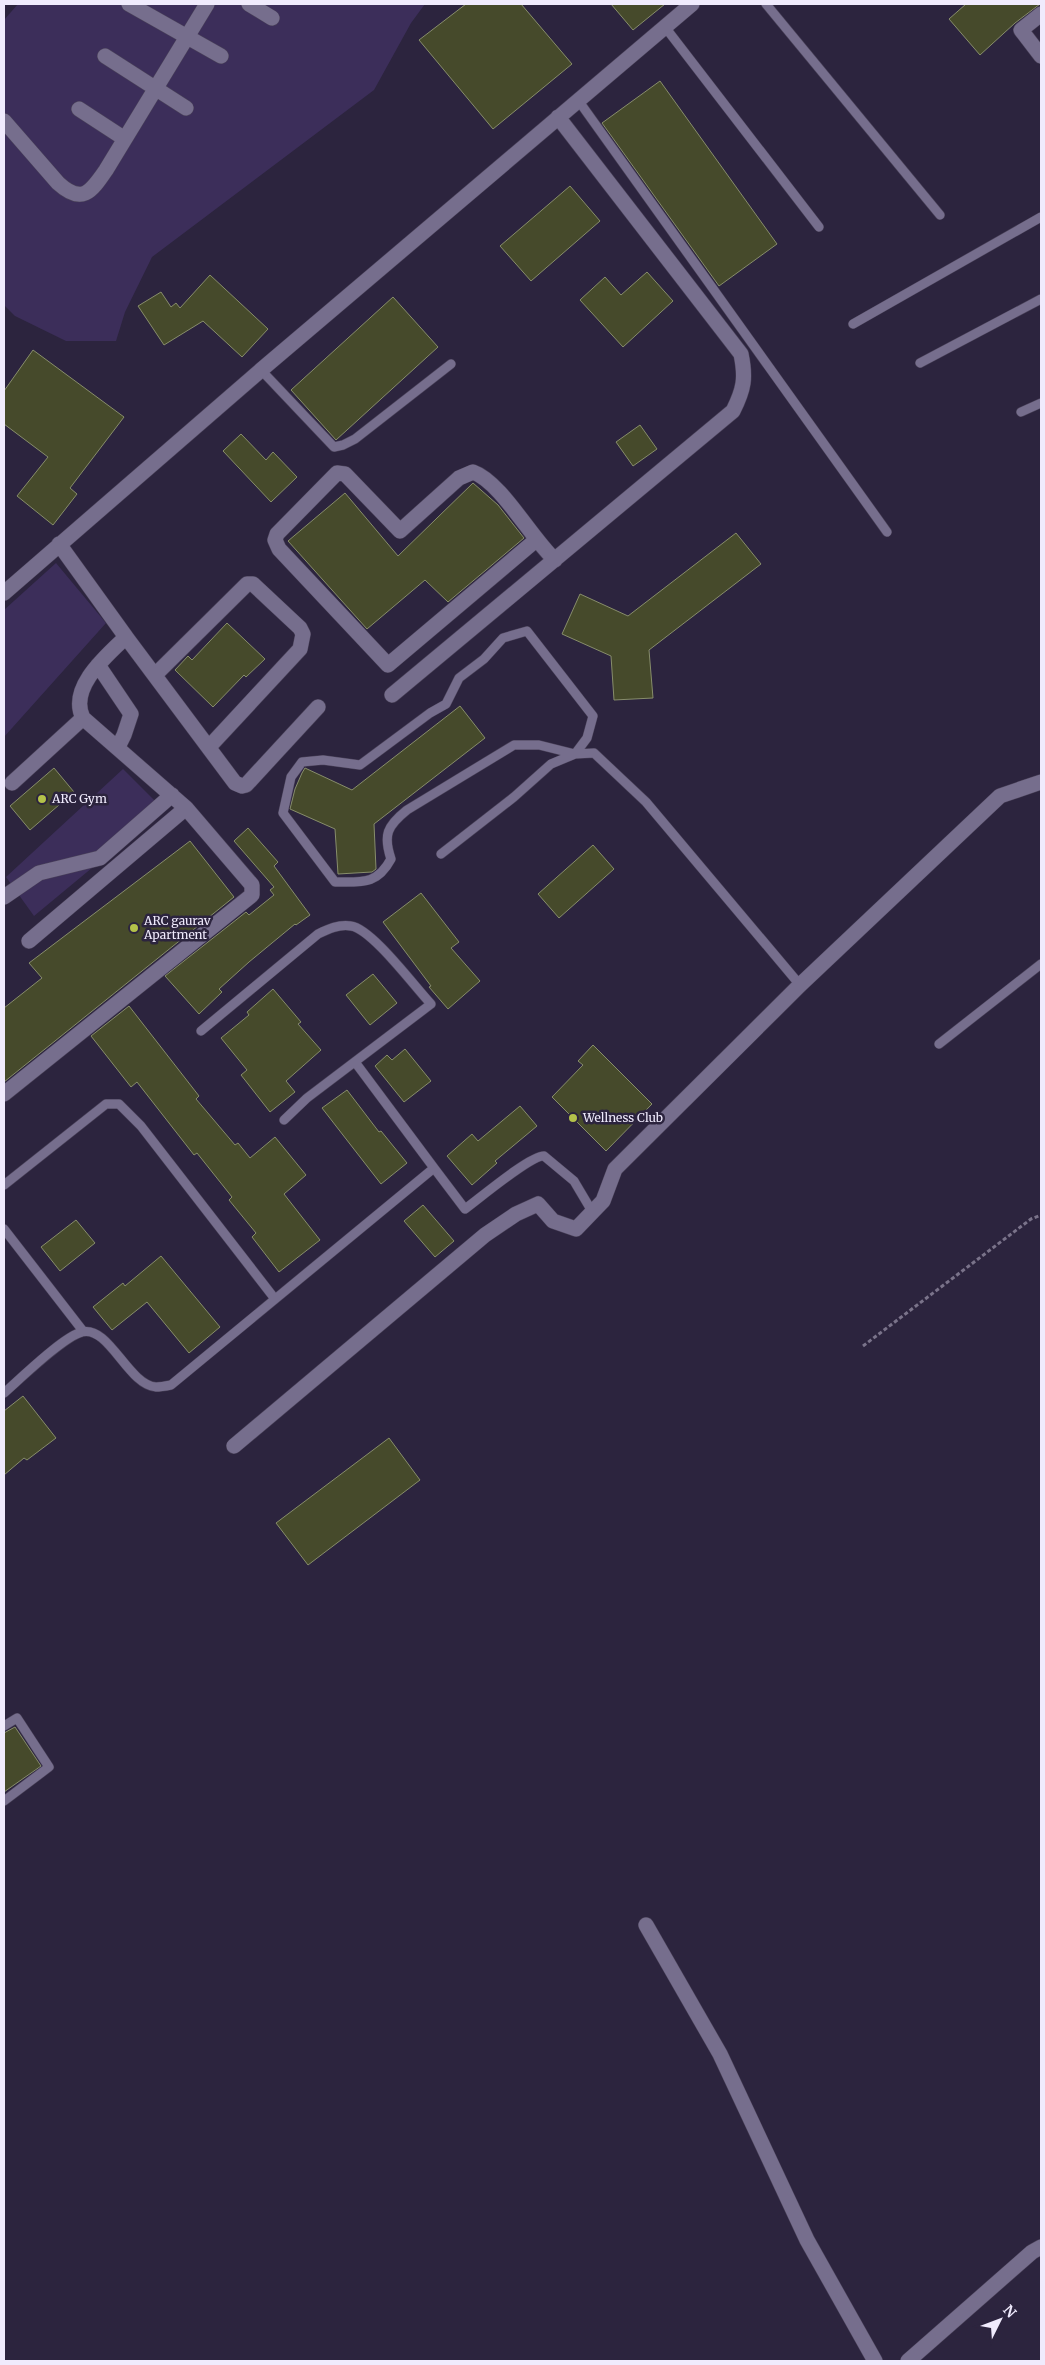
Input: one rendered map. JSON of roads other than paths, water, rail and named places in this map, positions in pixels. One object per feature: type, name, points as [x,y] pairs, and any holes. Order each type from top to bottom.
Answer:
[{"type":"street","points":[[129,4],[221,56]]},
{"type":"street","points":[[4,121],[58,183],[75,196],[81,195],[98,181],[207,4]]},
{"type":"street","points":[[249,4],[272,18]]},
{"type":"street","points":[[4,593],[261,370],[692,4]]},
{"type":"street","points":[[1041,14],[1021,30],[1041,56]]},
{"type":"street","points":[[105,56],[186,108]]},
{"type":"street","points":[[79,108],[125,139]]},
{"type":"street","points":[[392,694],[733,411],[743,392],[745,372],[741,354],[558,117]]},
{"type":"street","points":[[536,540],[388,665],[279,548],[275,540],[277,534],[337,473],[345,474],[400,531],[458,478],[473,472],[482,476],[498,492],[536,540],[555,560]]},
{"type":"street","points":[[59,544],[154,675],[236,783],[242,786],[246,785],[318,707]]},
{"type":"street","points":[[154,675],[247,584],[253,584],[300,628],[303,634],[300,649],[209,747]]},
{"type":"street","points":[[4,1094],[252,895],[252,885],[186,808],[118,747],[82,718],[78,708],[78,700],[98,665],[126,637]]},
{"type":"street","points":[[98,665],[130,714],[124,735],[118,747]]},
{"type":"street","points":[[12,783],[82,718]]},
{"type":"street","points":[[234,1446],[485,1235],[516,1214],[538,1204],[553,1221],[576,1229],[603,1201],[615,1169],[800,985],[1000,796],[1041,782]]},
{"type":"street","points":[[4,897],[39,873],[100,858],[172,795]]},
{"type":"street","points":[[29,941],[186,808]]},
{"type":"street","points":[[646,1925],[720,2054],[808,2240],[875,2361]]},
{"type":"street","points":[[908,2361],[1032,2252],[1041,2247]]},
{"type":"lane","points":[[766,4],[940,215]]},
{"type":"lane","points":[[665,27],[819,227]]},
{"type":"lane","points":[[578,100],[887,532]]},
{"type":"lane","points":[[853,324],[1041,217]]},
{"type":"lane","points":[[920,363],[1041,299]]},
{"type":"lane","points":[[261,370],[334,446],[343,445],[355,439],[451,364]]},
{"type":"lane","points":[[1021,412],[1041,403]]},
{"type":"lane","points":[[441,854],[514,797],[551,764],[575,754],[587,738],[593,716],[527,631],[504,638],[484,660],[459,678],[446,704],[430,713],[360,765],[323,760],[302,762],[290,777],[283,813],[335,882],[367,882],[384,872],[391,859],[387,846],[390,827],[407,810],[514,745],[540,745],[575,754],[594,753],[646,802],[800,985]]},
{"type":"lane","points":[[201,1031],[318,934],[334,926],[352,926],[372,937],[431,1004],[307,1098],[284,1120]]},
{"type":"lane","points":[[939,1044],[1041,964]]},
{"type":"lane","points":[[355,1062],[465,1209],[538,1155],[544,1156],[574,1181],[593,1213]]},
{"type":"lane","points":[[4,1185],[106,1104],[119,1104],[141,1126],[275,1299]]},
{"type":"lane","points":[[4,1393],[68,1339],[83,1331],[98,1334],[138,1378],[154,1387],[171,1385],[434,1168]]},
{"type":"lane","points":[[4,1229],[83,1331]]},
{"type":"lane","points":[[4,1726],[17,1718],[50,1768],[4,1801]]},
{"type":"place","name":"ARC Gym","points":[[42,799]]},
{"type":"place","name":"ARC gaurav Apartment","points":[[134,928]]},
{"type":"place","name":"Wellness Club","points":[[573,1118]]}]
